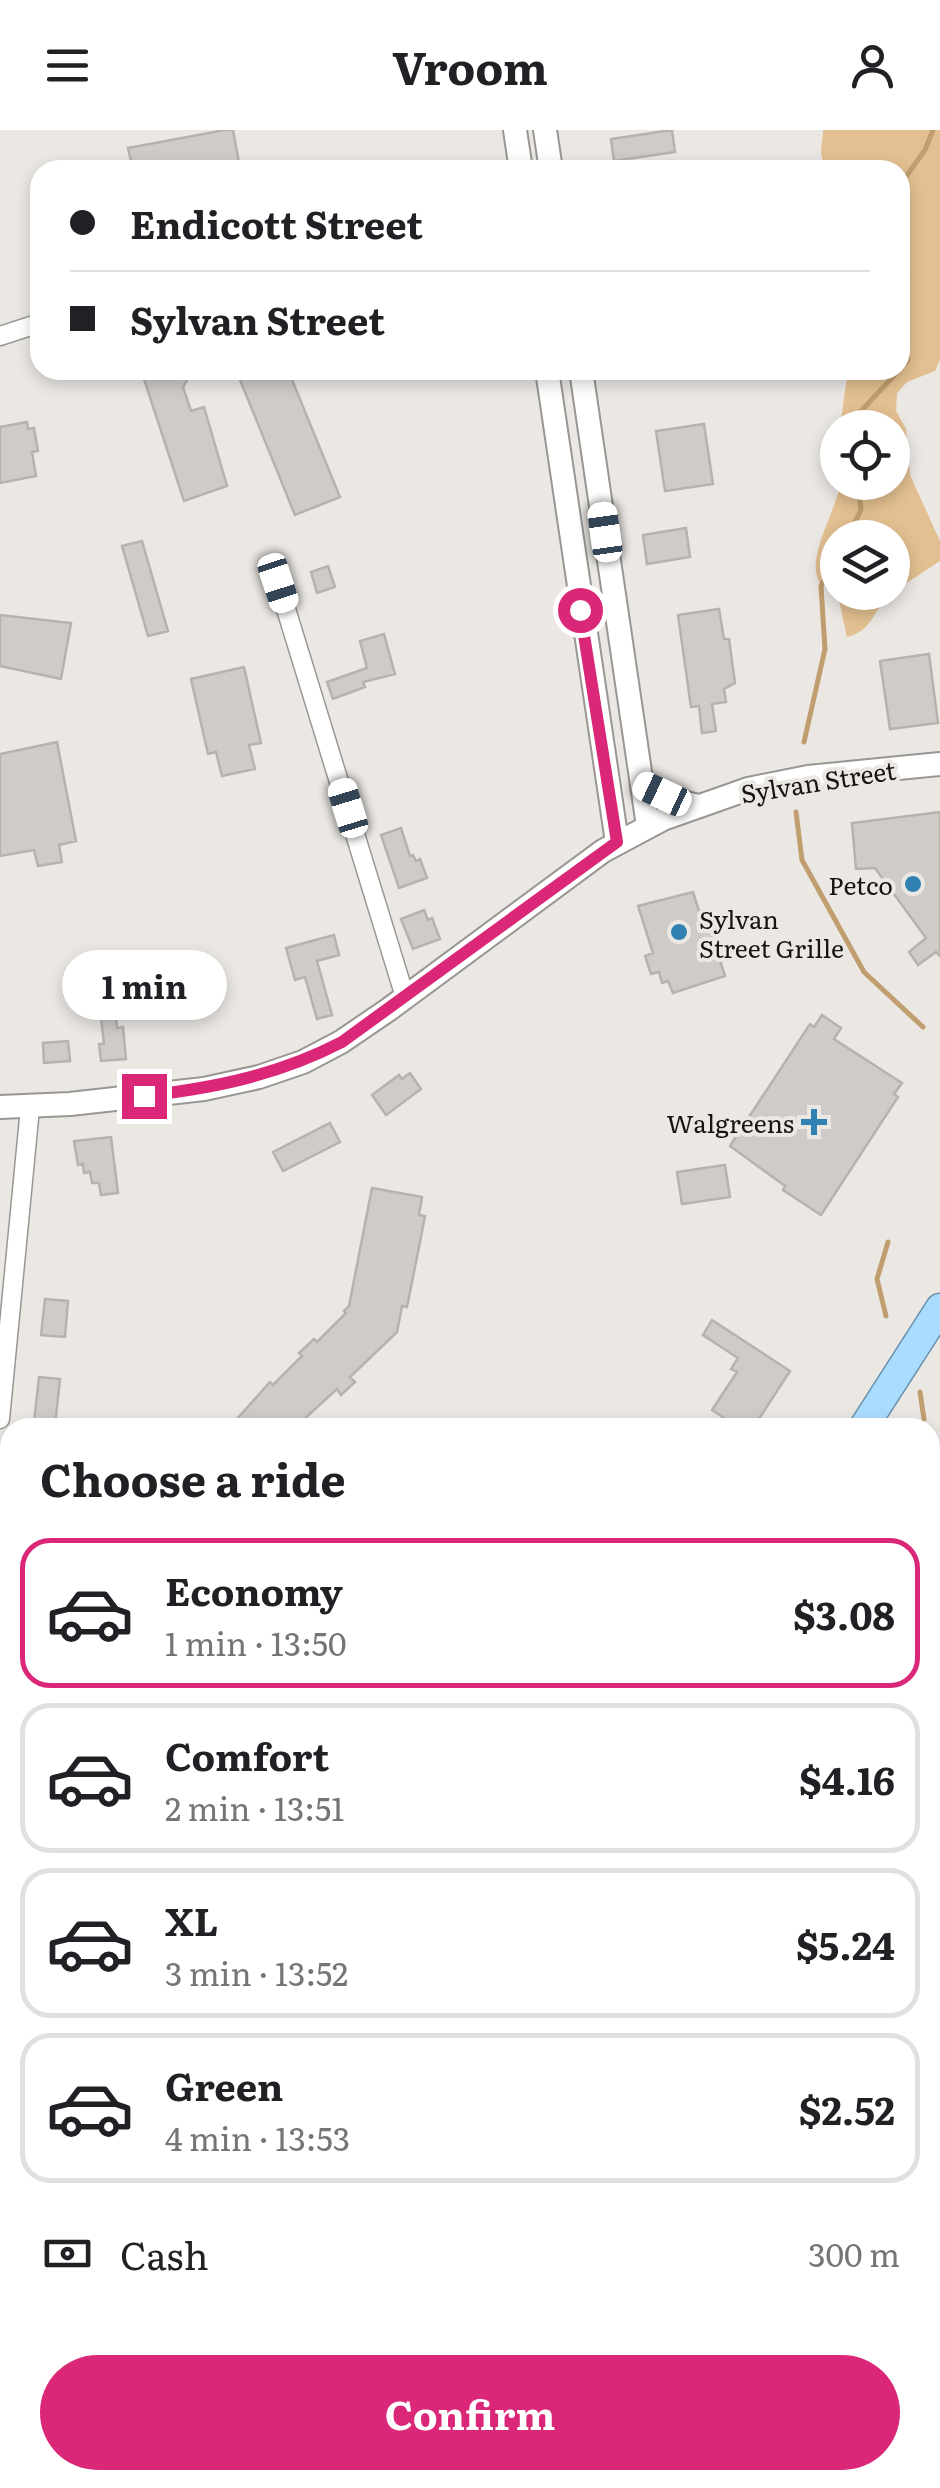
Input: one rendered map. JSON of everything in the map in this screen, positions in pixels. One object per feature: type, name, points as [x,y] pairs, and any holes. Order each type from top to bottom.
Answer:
[{"type":"highway","points":[[869,1418],[940,1308]]},
{"type":"main road","points":[[515,130],[520,160]]},
{"type":"main road","points":[[545,130],[550,160]]},
{"type":"main road","points":[[547,380],[617,842]]},
{"type":"main road","points":[[582,380],[648,826]]},
{"type":"main road","points":[[586,649],[621,644]]},
{"type":"main road","name":"Sylvan Street","points":[[0,1107],[30,1108],[204,1089],[256,1078],[303,1062],[342,1042],[617,842],[648,826],[748,788],[808,777],[940,764]]},
{"type":"main road","points":[[642,786],[698,806]]},
{"type":"street","points":[[0,336],[30,326]]},
{"type":"street","points":[[278,583],[405,997]]},
{"type":"street","points":[[0,1418],[30,1108]]},
{"type":"shaded area","points":[[823,130],[940,130],[940,360],[935,371],[907,382],[897,393],[896,410],[842,410],[847,380],[910,380],[910,160],[823,160]]},
{"type":"shaded area","points":[[910,475],[940,541],[940,561],[910,581],[910,520],[829,520],[836,500],[910,500]]},
{"type":"shaded area","points":[[820,545],[820,583],[816,573]]},
{"type":"shaded area","points":[[841,610],[878,610],[862,630],[847,637]]},
{"type":"building","points":[[233,130],[239,160],[131,160],[128,148]]},
{"type":"building","points":[[672,130],[675,152],[614,160],[611,139]]},
{"type":"building","points":[[144,380],[187,380],[183,387],[191,411],[204,407],[227,486],[184,501]]},
{"type":"building","points":[[240,380],[292,380],[340,497],[295,515]]},
{"type":"building","points":[[27,422],[28,429],[34,428],[38,451],[32,452],[36,476],[0,483],[0,427]]},
{"type":"building","points":[[704,424],[713,484],[665,491],[656,431]]},
{"type":"building","points":[[686,528],[690,557],[647,564],[643,535]]},
{"type":"building","points":[[142,541],[168,631],[148,636],[122,546]]},
{"type":"building","points":[[328,566],[335,587],[317,593],[311,572]]},
{"type":"building","points":[[719,609],[724,639],[729,639],[735,683],[724,689],[726,702],[712,704],[716,731],[702,733],[699,706],[691,707],[678,615]]},
{"type":"building","points":[[0,615],[71,623],[61,679],[0,666]]},
{"type":"building","points":[[384,634],[395,674],[363,682],[365,687],[333,699],[327,682],[367,668],[360,641]]},
{"type":"building","points":[[929,654],[938,723],[890,729],[880,661]]},
{"type":"building","points":[[244,667],[261,743],[249,745],[255,769],[222,776],[216,752],[208,754],[191,679]]},
{"type":"building","points":[[57,742],[76,841],[59,845],[62,862],[38,866],[34,850],[0,856],[0,754]]},
{"type":"building","name":"Petco","points":[[940,812],[940,956],[936,952],[918,965],[909,952],[926,938],[875,868],[856,869],[852,823]]},
{"type":"building","points":[[401,828],[410,856],[416,861],[420,859],[427,878],[399,888],[381,835]]},
{"type":"building","name":"Sylvan Street Grille","points":[[693,892],[699,911],[704,910],[725,976],[673,993],[668,981],[662,983],[659,972],[651,974],[645,956],[653,953],[638,906]]},
{"type":"building","points":[[424,910],[428,920],[432,918],[440,939],[413,949],[401,919]]},
{"type":"building","points":[[334,935],[339,955],[317,961],[332,1015],[317,1019],[305,977],[295,980],[286,948]]},
{"type":"building","name":"Walgreens","points":[[822,1015],[841,1028],[834,1039],[902,1083],[894,1094],[898,1097],[821,1215],[783,1190],[785,1186],[730,1146],[810,1024],[814,1027]]},
{"type":"building","points":[[116,1017],[117,1028],[123,1027],[126,1059],[101,1061],[101,1018]]},
{"type":"building","points":[[68,1041],[70,1061],[44,1063],[43,1043]]},
{"type":"building","points":[[410,1073],[421,1089],[386,1115],[372,1095],[399,1075],[402,1079]]},
{"type":"building","points":[[330,1123],[340,1142],[283,1171],[273,1152]]},
{"type":"building","points":[[111,1137],[118,1193],[101,1195],[99,1183],[92,1183],[90,1172],[84,1173],[83,1164],[78,1165],[74,1141]]},
{"type":"building","points":[[725,1165],[730,1197],[682,1204],[677,1172]]},
{"type":"building","points":[[372,1188],[422,1197],[419,1215],[425,1216],[407,1307],[402,1306],[397,1332],[350,1377],[355,1382],[341,1395],[337,1389],[305,1418],[238,1418],[270,1382],[273,1385],[302,1356],[299,1353],[314,1339],[317,1342],[346,1313]]},
{"type":"building","points":[[45,1299],[68,1301],[65,1337],[41,1335]]},
{"type":"building","points":[[712,1320],[790,1371],[759,1418],[724,1418],[712,1410],[737,1372],[731,1369],[738,1358],[703,1335]]},
{"type":"building","points":[[39,1377],[60,1379],[56,1418],[34,1418]]},
{"type":"waterway","points":[[910,171],[933,130]]},
{"type":"waterway","points":[[862,410],[890,380]]},
{"type":"waterway","points":[[856,520],[860,500]]},
{"type":"waterway","points":[[804,742],[825,649],[823,610]]},
{"type":"waterway","points":[[796,812],[802,860],[864,972],[923,1027]]},
{"type":"waterway","points":[[886,1316],[877,1279],[888,1242]]},
{"type":"waterway","points":[[920,1392],[924,1418]]},
{"type":"place","name":"Petco","points":[[913,884]]},
{"type":"place","name":"Sylvan Street Grille","points":[[679,932]]},
{"type":"place","name":"Walgreens","points":[[814,1122]]},
{"type":"route","points":[[144,1096],[256,1078],[303,1062],[342,1042],[617,842],[580,610]]}]
